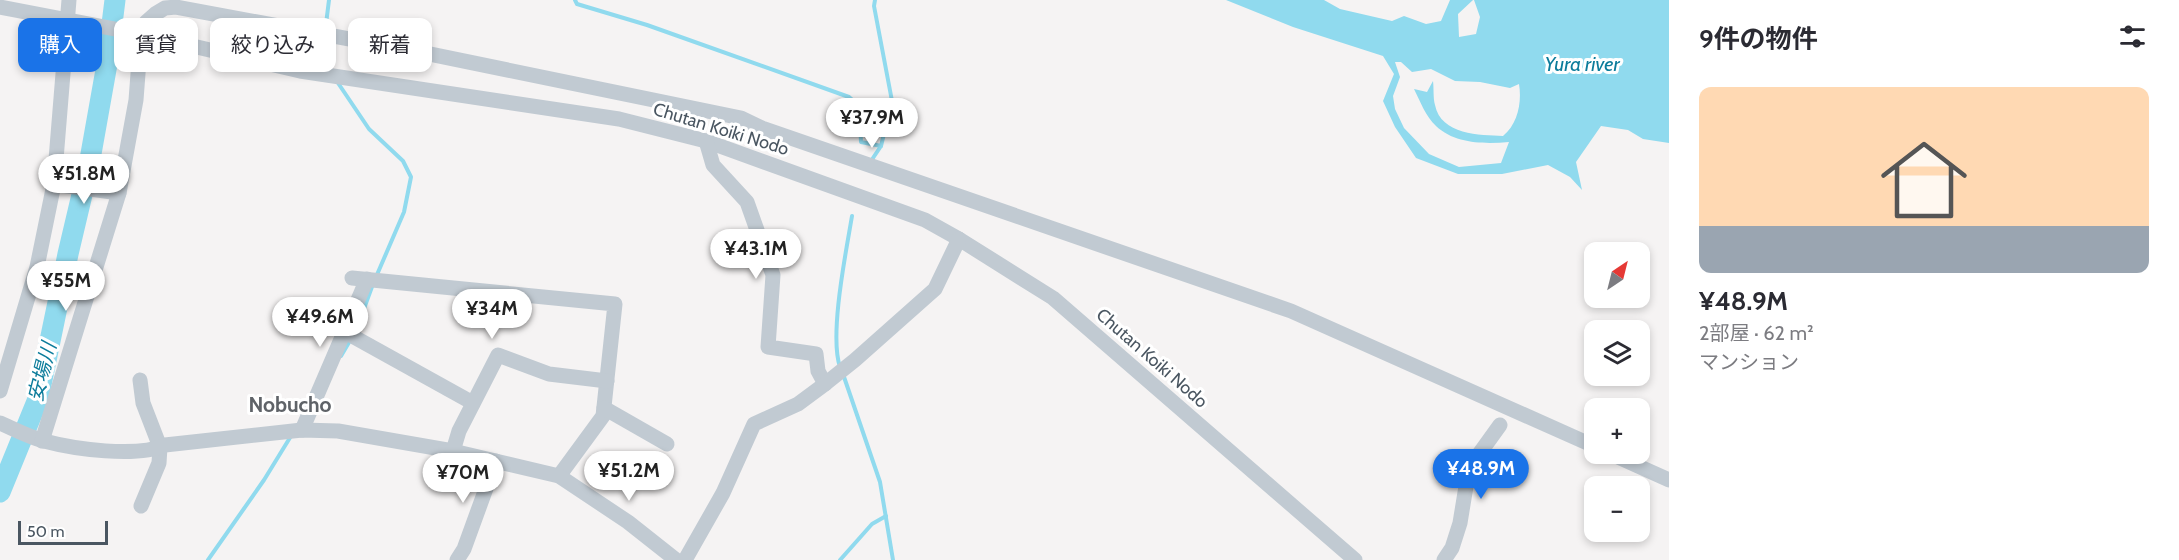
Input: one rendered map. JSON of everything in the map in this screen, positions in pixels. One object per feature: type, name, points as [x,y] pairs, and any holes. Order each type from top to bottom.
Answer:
[{"type":"street","points":[[69,0],[72,18]]},
{"type":"street","name":"Chutan Koiki Nodo","points":[[0,7],[57,18]]},
{"type":"street","points":[[150,18],[165,8],[176,7],[420,52],[741,118],[762,128],[1291,311],[1584,442]]},
{"type":"street","name":"Chutan Koiki Nodo","points":[[198,47],[300,71],[619,119],[706,141],[925,220],[959,238],[1053,298],[1355,560]]},
{"type":"street","points":[[0,391],[38,267],[54,184],[67,72]]},
{"type":"street","points":[[39,439],[119,194],[136,100],[137,72]]},
{"type":"street","points":[[706,141],[713,165],[747,202],[773,275],[768,347],[816,354],[818,371],[829,381]]},
{"type":"street","points":[[54,184],[119,194]]},
{"type":"street","points":[[685,560],[723,493],[754,424],[798,404],[829,381],[935,289],[959,238]]},
{"type":"street","points":[[303,430],[345,332],[360,279],[615,304],[603,416],[559,476]]},
{"type":"street","points":[[345,332],[473,403]]},
{"type":"street","points":[[453,451],[459,431],[498,355],[549,374],[607,381]]},
{"type":"street","points":[[140,380],[143,403],[160,447],[159,463],[141,506]]},
{"type":"street","points":[[604,408],[667,444]]},
{"type":"street","points":[[0,423],[39,439],[104,451],[155,450],[165,445],[303,430],[338,432],[453,451],[559,476],[628,522],[676,560]]},
{"type":"street","points":[[1444,560],[1452,548],[1460,523],[1469,468],[1500,425]]},
{"type":"street","points":[[457,560],[464,549],[496,461]]},
{"type":"street","points":[[1633,464],[1669,480]]},
{"type":"water","name":"Yura river","points":[[1226,0],[1324,0],[1340,9],[1392,21],[1404,16],[1426,24],[1441,21],[1450,0],[1473,0],[1458,14],[1459,37],[1476,34],[1480,17],[1474,0],[1669,0],[1669,143],[1643,139],[1628,130],[1601,126],[1576,162],[1582,190],[1570,177],[1548,165],[1502,174],[1458,174],[1416,158],[1395,127],[1383,101],[1394,74],[1383,56],[1293,27]],"holes":[[[1395,62],[1401,62],[1412,72],[1431,69],[1455,81],[1480,82],[1510,88],[1519,84],[1518,112],[1512,125],[1503,136],[1473,134],[1453,128],[1439,115],[1434,102],[1433,81],[1427,92],[1414,89],[1429,118],[1444,132],[1470,142],[1509,142],[1501,163],[1459,167],[1429,154],[1404,128],[1395,109],[1393,96],[1400,77]]]},
{"type":"waterway","name":"安場川","points":[[0,492],[38,399],[89,165],[107,64],[115,0]]},
{"type":"waterway","points":[[327,18],[329,0]]},
{"type":"waterway","points":[[575,0],[577,4],[647,25],[849,97],[859,106],[861,142],[881,146]]},
{"type":"waterway","points":[[871,161],[881,146],[892,101],[874,6],[875,0]]},
{"type":"waterway","points":[[336,80],[369,129],[403,161],[411,177],[404,212],[376,277]]},
{"type":"waterway","points":[[840,367],[837,353],[837,315],[852,216]]},
{"type":"waterway","points":[[355,333],[373,284]]},
{"type":"waterway","points":[[341,356],[351,339]]},
{"type":"waterway","points":[[843,374],[880,482],[893,560]]},
{"type":"waterway","points":[[208,560],[264,480],[291,436]]},
{"type":"waterway","points":[[840,560],[872,524],[886,516]]},
{"type":"district","name":"Nobucho","points":[[290,404]]}]
